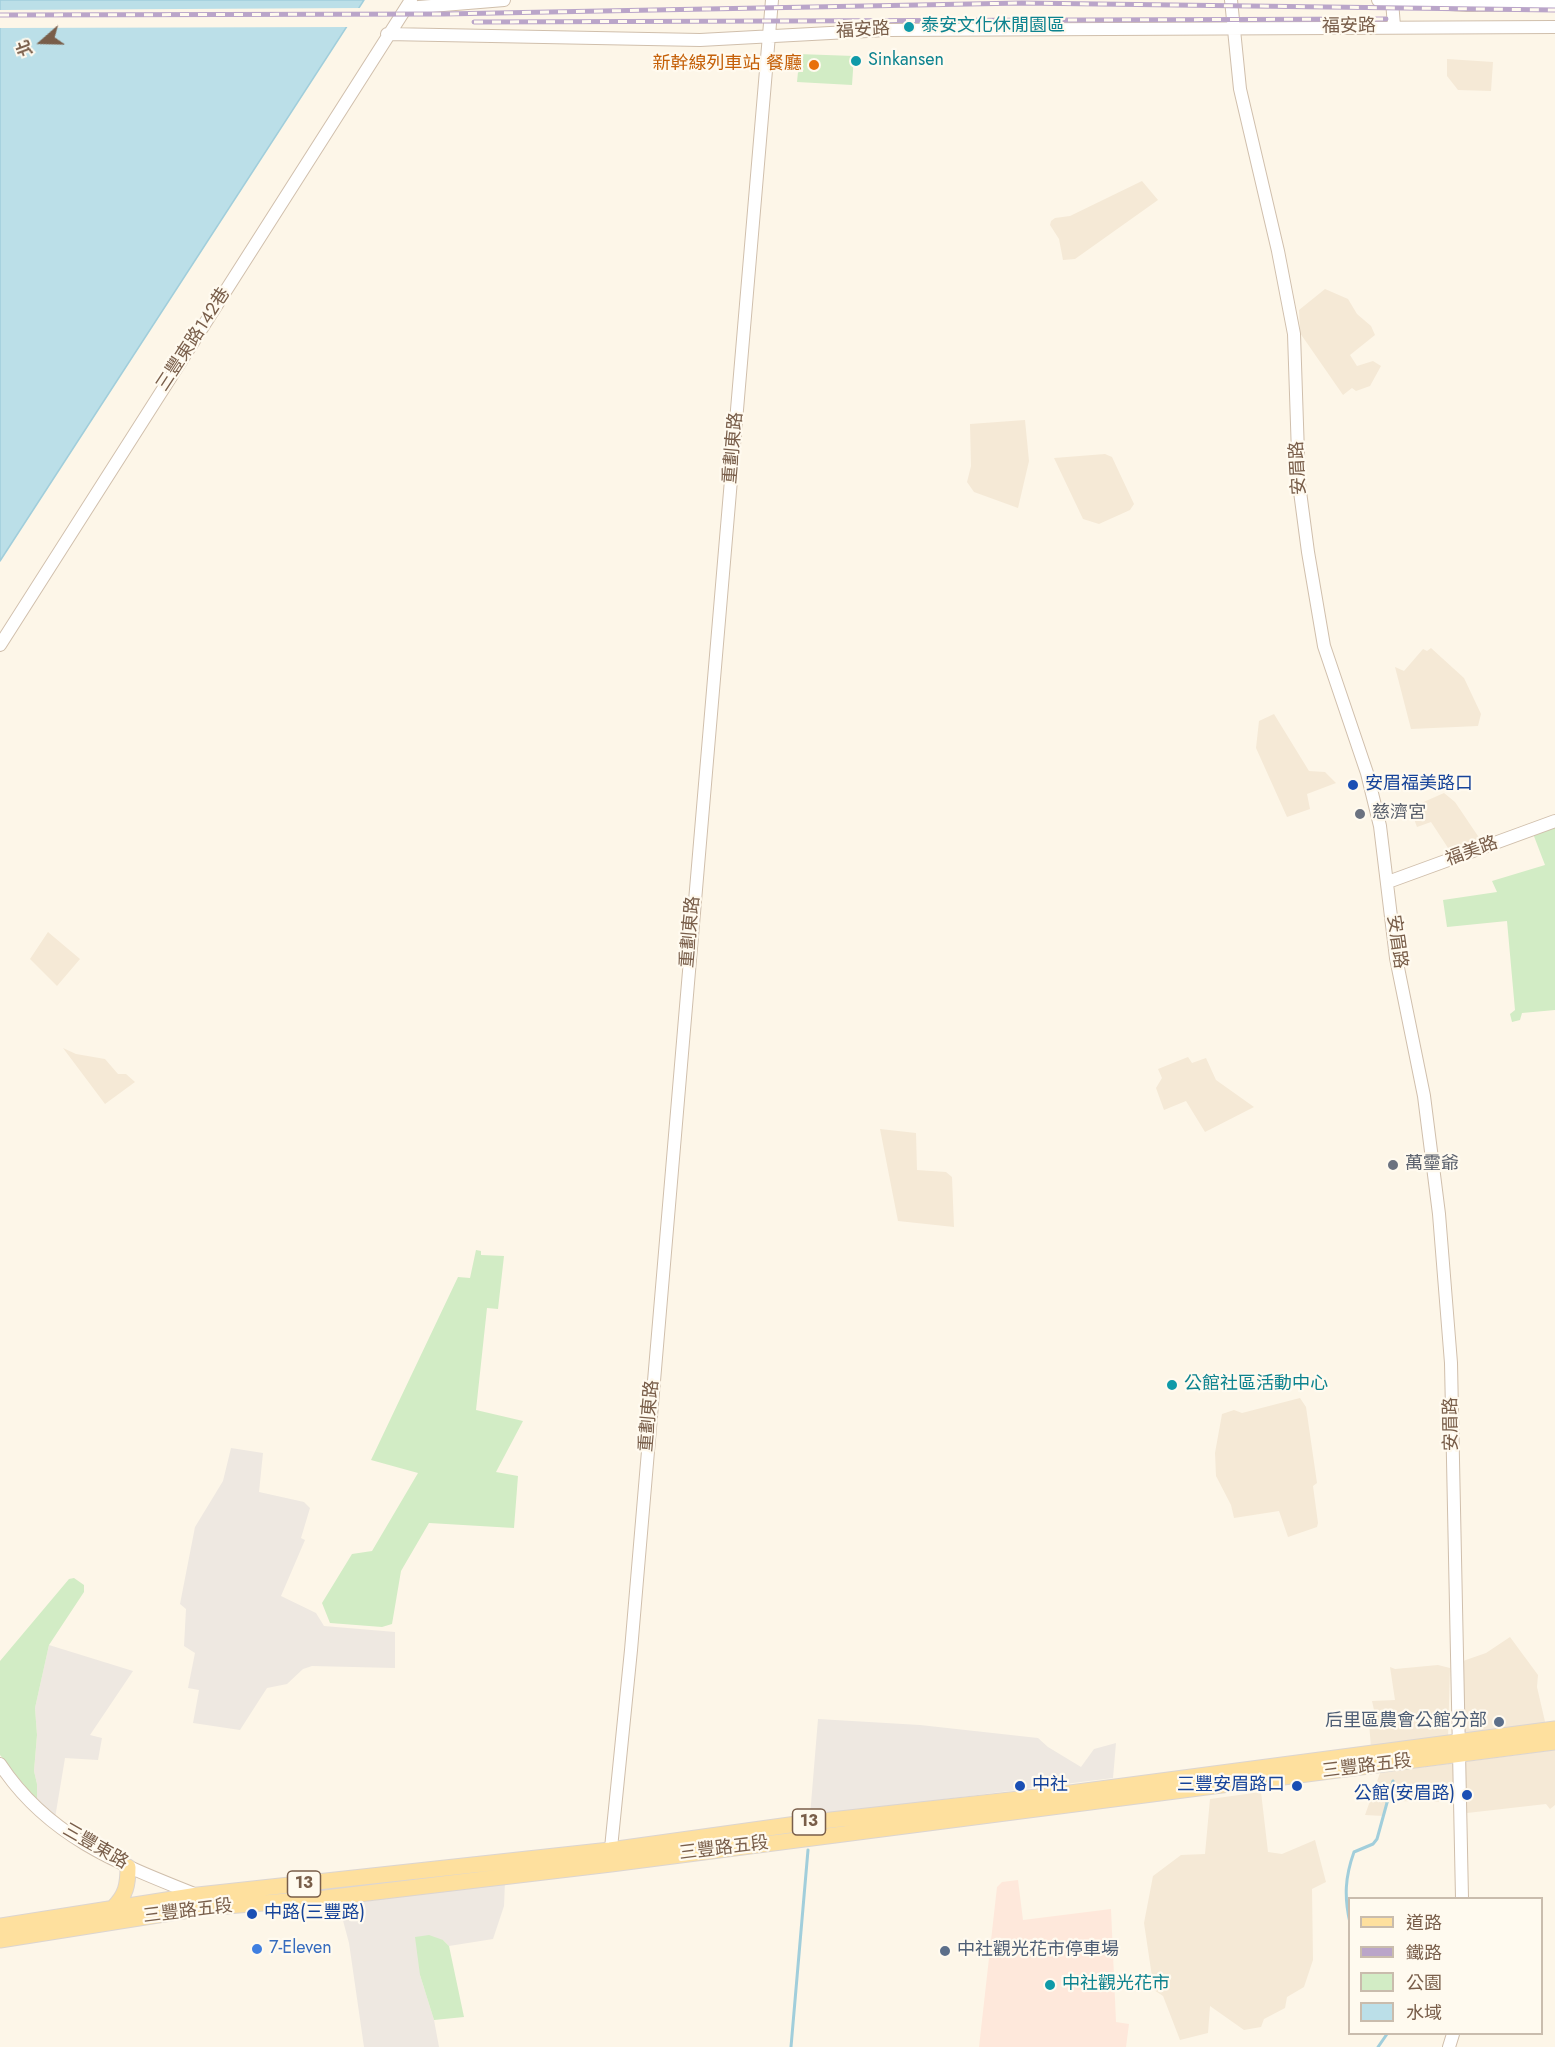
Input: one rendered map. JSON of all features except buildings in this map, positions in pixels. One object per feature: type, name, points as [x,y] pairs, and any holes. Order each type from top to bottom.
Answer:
[{"type":"main road","name":"三豐路五段","points":[[0,1926],[113,1908],[200,1902],[326,1898],[610,1857],[1457,1748],[1555,1730]]},
{"type":"main road","name":"三豐路五段","points":[[1457,1748],[1555,1742]]},
{"type":"main road","points":[[113,1908],[124,1895],[128,1885],[128,1868]]},
{"type":"main road","name":"三豐路五段","points":[[0,1940],[200,1902]]},
{"type":"street","points":[[409,4],[504,0]]},
{"type":"street","name":"重劃東路","points":[[610,1857],[631,1650],[772,0]]},
{"type":"street","name":"安眉路","points":[[1231,0],[1240,88],[1278,251],[1294,334],[1299,484],[1324,646],[1367,773],[1380,826],[1396,958],[1432,1155],[1449,1321],[1462,1897]]},
{"type":"street","name":"福安路","points":[[1378,0],[1481,5],[1555,4]]},
{"type":"street","points":[[1392,1],[1394,26]]},
{"type":"street","name":"三豐東路142巷","points":[[0,645],[387,34],[409,4]]},
{"type":"street","name":"福安路","points":[[387,34],[700,40],[898,29],[1555,27]]},
{"type":"street","name":"福美路","points":[[1388,882],[1555,821]]},
{"type":"street","name":"三豐東路","points":[[0,1764],[32,1804],[72,1838],[200,1902]]},
{"type":"shaded area","points":[[1447,59],[1493,62],[1491,91],[1458,90],[1447,76]]},
{"type":"shaded area","points":[[1142,181],[1158,200],[1075,259],[1063,260],[1059,239],[1050,225],[1051,221],[1055,218],[1070,216]]},
{"type":"shaded area","points":[[1325,289],[1348,299],[1357,314],[1371,326],[1375,335],[1350,355],[1357,366],[1373,361],[1381,366],[1370,386],[1356,391],[1352,388],[1343,395],[1300,333],[1299,310]]},
{"type":"shaded area","points":[[1025,420],[1029,461],[1018,508],[974,492],[967,482],[971,466],[970,424]]},
{"type":"shaded area","points":[[1105,454],[1112,457],[1134,504],[1130,510],[1099,524],[1083,519],[1054,458]]},
{"type":"shaded area","points":[[1431,648],[1464,678],[1481,714],[1478,726],[1411,729],[1395,667],[1404,671],[1423,649],[1427,651]]},
{"type":"shaded area","points":[[1274,714],[1309,771],[1325,772],[1336,783],[1307,794],[1310,809],[1287,817],[1256,748],[1259,721]]},
{"type":"shaded area","points":[[1444,793],[1455,802],[1482,842],[1452,854],[1431,822],[1417,827],[1410,808]]},
{"type":"shaded area","points":[[48,932],[80,959],[57,986],[30,959]]},
{"type":"shaded area","points":[[63,1048],[76,1054],[105,1059],[118,1074],[126,1074],[135,1082],[105,1104]]},
{"type":"shaded area","points":[[1188,1057],[1192,1063],[1206,1058],[1216,1080],[1254,1107],[1205,1132],[1186,1101],[1164,1110],[1156,1088],[1162,1078],[1158,1069]]},
{"type":"shaded area","points":[[880,1129],[916,1133],[917,1170],[946,1172],[952,1177],[954,1227],[898,1221]]},
{"type":"shaded area","points":[[1300,1398],[1306,1407],[1317,1483],[1313,1486],[1318,1523],[1317,1527],[1288,1537],[1279,1511],[1234,1518],[1231,1505],[1216,1476],[1215,1453],[1222,1414],[1234,1410],[1242,1413]]},
{"type":"shaded area","points":[[231,1448],[263,1453],[259,1492],[304,1502],[310,1508],[301,1538],[305,1540],[281,1596],[316,1613],[324,1626],[395,1632],[395,1668],[312,1666],[303,1669],[287,1684],[267,1688],[240,1730],[193,1723],[199,1690],[188,1688],[195,1653],[184,1646],[186,1609],[180,1604],[195,1527],[223,1481]]},
{"type":"shaded area","points":[[1510,1637],[1538,1675],[1537,1687],[1546,1726],[1461,1738],[1463,1661],[1486,1653]]},
{"type":"shaded area","points":[[49,1645],[133,1671],[90,1735],[102,1738],[98,1760],[65,1758],[55,1818],[37,1801],[34,1771],[37,1735],[35,1708]]},
{"type":"shaded area","points":[[1438,1665],[1450,1668],[1448,1739],[1371,1748],[1368,1710],[1374,1710],[1372,1701],[1395,1700],[1390,1667],[1395,1669]]},
{"type":"shaded area","points":[[818,1719],[920,1725],[1038,1738],[1048,1747],[1081,1767],[1094,1749],[1116,1743],[1113,1778],[810,1816]]},
{"type":"shaded area","points":[[1555,1750],[1555,1805],[1550,1809],[1546,1804],[1467,1813],[1467,1802],[1388,1801],[1383,1816],[1365,1815],[1380,1773]]},
{"type":"shaded area","points":[[1261,1792],[1268,1852],[1282,1854],[1315,1840],[1326,1882],[1312,1889],[1313,1960],[1304,1987],[1287,1997],[1285,2008],[1264,2019],[1261,2027],[1244,2030],[1210,2006],[1208,2033],[1180,2040],[1163,1996],[1154,1990],[1144,1923],[1153,1876],[1181,1855],[1205,1854],[1210,1799]]},
{"type":"shaded area","name":"中社觀光花市","points":[[1018,1880],[1023,1920],[1111,1909],[1116,2022],[1129,2024],[1126,2047],[979,2047],[997,1887],[1002,1882]]},
{"type":"shaded area","points":[[505,1881],[504,1906],[493,1939],[449,1946],[443,1940],[420,1975],[434,2020],[439,2047],[364,2047],[349,1943],[341,1913],[363,1902]]},
{"type":"green space","points":[[798,54],[854,56],[852,85],[797,82],[798,72],[803,72],[803,63],[797,62]]},
{"type":"green space","points":[[1555,823],[1555,1010],[1522,1013],[1520,1020],[1512,1022],[1510,1014],[1515,1010],[1507,921],[1447,927],[1443,900],[1497,892],[1492,881],[1545,865],[1532,831]]},
{"type":"green space","points":[[476,1250],[481,1251],[481,1255],[504,1256],[498,1309],[487,1308],[476,1410],[523,1421],[496,1472],[518,1476],[514,1528],[429,1523],[401,1571],[392,1624],[382,1627],[330,1623],[322,1603],[352,1554],[372,1551],[418,1473],[371,1460],[458,1277],[470,1278]]},
{"type":"green space","points":[[74,1578],[84,1585],[84,1592],[49,1645],[35,1708],[37,1735],[34,1771],[37,1801],[0,1755],[0,1661],[69,1579]]},
{"type":"green space","points":[[429,1935],[443,1940],[449,1946],[464,2017],[434,2020],[420,1975],[415,1937]]},
{"type":"water","points":[[0,0],[364,0],[0,561]]},
{"type":"pier","points":[[363,8],[351,27],[0,28],[0,10]]},
{"type":"waterway","points":[[1348,1910],[1346,1887],[1354,1852],[1373,1844],[1377,1839],[1393,1781]]},
{"type":"waterway","points":[[791,2047],[808,1850]]},
{"type":"waterway","points":[[1378,2047],[1386,2035]]},
{"type":"railway","points":[[0,15],[444,14],[1022,3],[1555,10]]},
{"type":"railway","points":[[474,22],[1386,19]]},
{"type":"place","name":"泰安文化休閒園區","points":[[909,27]]},
{"type":"place","name":"Sinkansen","points":[[856,61]]},
{"type":"place","name":"新幹線列車站 餐廳","points":[[814,65]]},
{"type":"place","name":"安眉福美路口","points":[[1353,785]]},
{"type":"place","name":"慈濟宮","points":[[1360,814]]},
{"type":"place","name":"萬𤫊爺","points":[[1393,1165]]},
{"type":"place","name":"公館社區活動中心","points":[[1172,1385]]},
{"type":"place","name":"后里區農會公館分部","points":[[1499,1722]]},
{"type":"place","name":"中社","points":[[1020,1786]]},
{"type":"place","name":"三豐安眉路口","points":[[1297,1786]]},
{"type":"place","name":"公館(安眉路)","points":[[1467,1795]]},
{"type":"place","name":"中路(三豐路)","points":[[252,1914]]},
{"type":"place","name":"7-Eleven","points":[[257,1949]]},
{"type":"place","name":"中社觀光花市停車場","points":[[945,1951]]},
{"type":"place","name":"中社觀光花市","points":[[1050,1985]]}]
